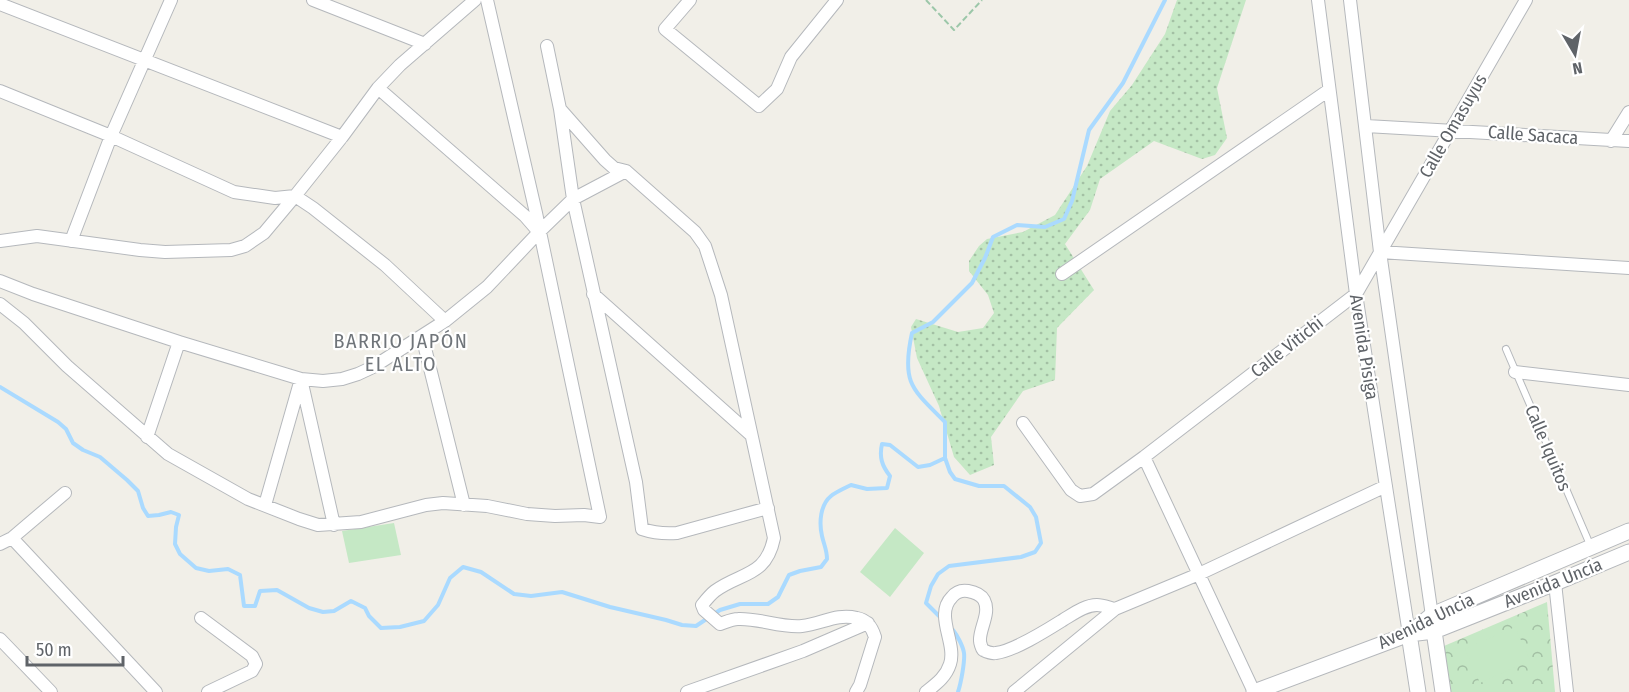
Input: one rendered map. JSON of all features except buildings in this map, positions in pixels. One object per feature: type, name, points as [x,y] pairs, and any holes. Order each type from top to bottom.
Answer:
[{"type":"street","points":[[71,241],[111,136],[171,0]]},
{"type":"street","points":[[313,0],[425,44]]},
{"type":"street","points":[[0,241],[37,236],[165,252],[231,250],[245,246],[264,233],[378,88],[400,64],[475,0]]},
{"type":"street","points":[[0,304],[24,323],[68,366],[168,454],[248,499],[318,525],[361,522],[426,505],[443,503],[487,506],[527,514],[600,517],[536,213],[488,0]]},
{"type":"street","points":[[690,0],[665,29],[759,106],[777,89],[791,57],[837,0]]},
{"type":"street","name":"Avenida Pisiga","points":[[1318,0],[1356,294],[1418,692]]},
{"type":"street","name":"Avenida Pisiga","points":[[1350,0],[1380,252],[1443,692]]},
{"type":"street","name":"Calle Omasuyus","points":[[1380,252],[1526,0]]},
{"type":"street","points":[[2,3],[144,61],[342,136]]},
{"type":"street","points":[[548,45],[573,199],[636,482],[642,529],[652,533],[677,532],[768,508]]},
{"type":"street","points":[[378,88],[525,216],[539,232]]},
{"type":"street","points":[[1062,274],[1329,90]]},
{"type":"street","points":[[0,91],[111,136],[234,192],[275,198],[295,196],[384,265],[445,321]]},
{"type":"street","points":[[560,109],[605,160],[614,168],[626,171],[695,232],[705,246],[721,295],[774,538],[765,562],[754,571],[715,591],[702,605],[704,610],[720,624],[736,619],[746,619],[800,626],[838,617],[860,618],[873,629],[875,637],[856,692]]},
{"type":"street","points":[[1611,141],[1629,112]]},
{"type":"street","name":"Calle Sacaca","points":[[1366,126],[1629,141]]},
{"type":"street","points":[[0,281],[179,342],[301,379],[324,381],[342,379],[373,367],[445,321],[487,287],[573,199],[626,171]]},
{"type":"street","points":[[1380,252],[1629,268]]},
{"type":"street","name":"Calle Vitichi","points":[[1023,423],[1071,490],[1080,496],[1093,494],[1356,294],[1380,252]]},
{"type":"street","points":[[593,294],[750,434]]},
{"type":"street","points":[[422,336],[464,505]]},
{"type":"street","points":[[147,436],[179,342]]},
{"type":"street","points":[[1515,372],[1629,385]]},
{"type":"street","points":[[301,379],[334,525]]},
{"type":"street","points":[[265,506],[301,379]]},
{"type":"street","points":[[1144,457],[1254,692]]},
{"type":"street","points":[[1014,692],[1115,609],[1199,574],[1386,486]]},
{"type":"street","points":[[0,544],[12,538],[65,493]]},
{"type":"street","name":"Avenida Uncia","points":[[1254,692],[1409,634],[1432,615],[1629,531]]},
{"type":"street","points":[[12,538],[156,692]]},
{"type":"street","name":"Avenida Uncía","points":[[1409,634],[1434,632],[1629,552]]},
{"type":"street","points":[[1555,583],[1567,692]]},
{"type":"street","points":[[926,692],[943,678],[949,669],[951,650],[945,611],[948,601],[962,590],[972,591],[985,602],[986,611],[980,642],[982,650],[989,653],[1002,652],[1016,646],[1077,611],[1096,605],[1115,609]]},
{"type":"street","points":[[201,618],[252,656],[256,664],[252,671],[208,692]]},
{"type":"street","points":[[687,692],[803,651],[868,623]]},
{"type":"street","points":[[0,639],[51,692]]},
{"type":"lane","name":"Calle Iquitos","points":[[1506,349],[1591,548]]},
{"type":"path","points":[[926,0],[954,30],[982,0]]},
{"type":"green space","points":[[1177,0],[1246,0],[1217,88],[1227,138],[1215,155],[1202,159],[1154,141],[1100,179],[1090,210],[1065,244],[1094,290],[1057,328],[1055,380],[1023,391],[991,437],[994,465],[970,475],[954,457],[939,406],[917,358],[911,327],[916,319],[958,332],[983,328],[994,313],[988,295],[969,271],[969,261],[987,239],[1023,232],[1055,215],[1087,166],[1110,111],[1132,85],[1165,34]]},
{"type":"green space","points":[[394,523],[401,555],[349,563],[342,531]]},
{"type":"green space","points":[[895,528],[924,553],[890,597],[860,572]]},
{"type":"green space","points":[[1547,602],[1555,692],[1451,692],[1444,646]]},
{"type":"green space","points":[[1515,627],[1530,660],[1480,683],[1465,649]]},
{"type":"waterway","points":[[939,616],[926,603],[931,586],[938,574],[949,566],[1021,557],[1035,552],[1041,543],[1036,517],[1030,507],[1004,486],[979,486],[955,479],[950,472],[945,458],[945,422],[917,393],[909,374],[908,363],[912,333],[933,322],[972,283],[993,237],[1017,225],[1045,227],[1064,219],[1072,201],[1089,130],[1123,83],[1165,0]]},
{"type":"waterway","points":[[0,387],[58,422],[66,429],[73,443],[100,457],[127,480],[138,491],[148,516],[171,512],[179,515],[175,544],[180,554],[196,568],[209,571],[228,569],[240,575],[244,606],[255,606],[260,591],[277,590],[309,608],[323,612],[334,611],[351,601],[365,608],[369,616],[381,628],[400,627],[424,621],[438,605],[450,578],[463,567],[481,572],[514,594],[531,596],[562,592],[610,607],[682,625],[696,626],[720,610],[740,604],[768,604],[778,597],[789,575],[821,567],[827,559],[821,526],[821,514],[825,504],[833,495],[851,485],[867,489],[887,488],[890,476],[882,461],[882,444],[890,445],[918,467],[930,465],[945,458]]},
{"type":"waterway","points":[[953,630],[964,653],[958,692]]},
{"type":"district","name":"BARRIO JAPÓN EL ALTO","points":[[401,352]]}]
